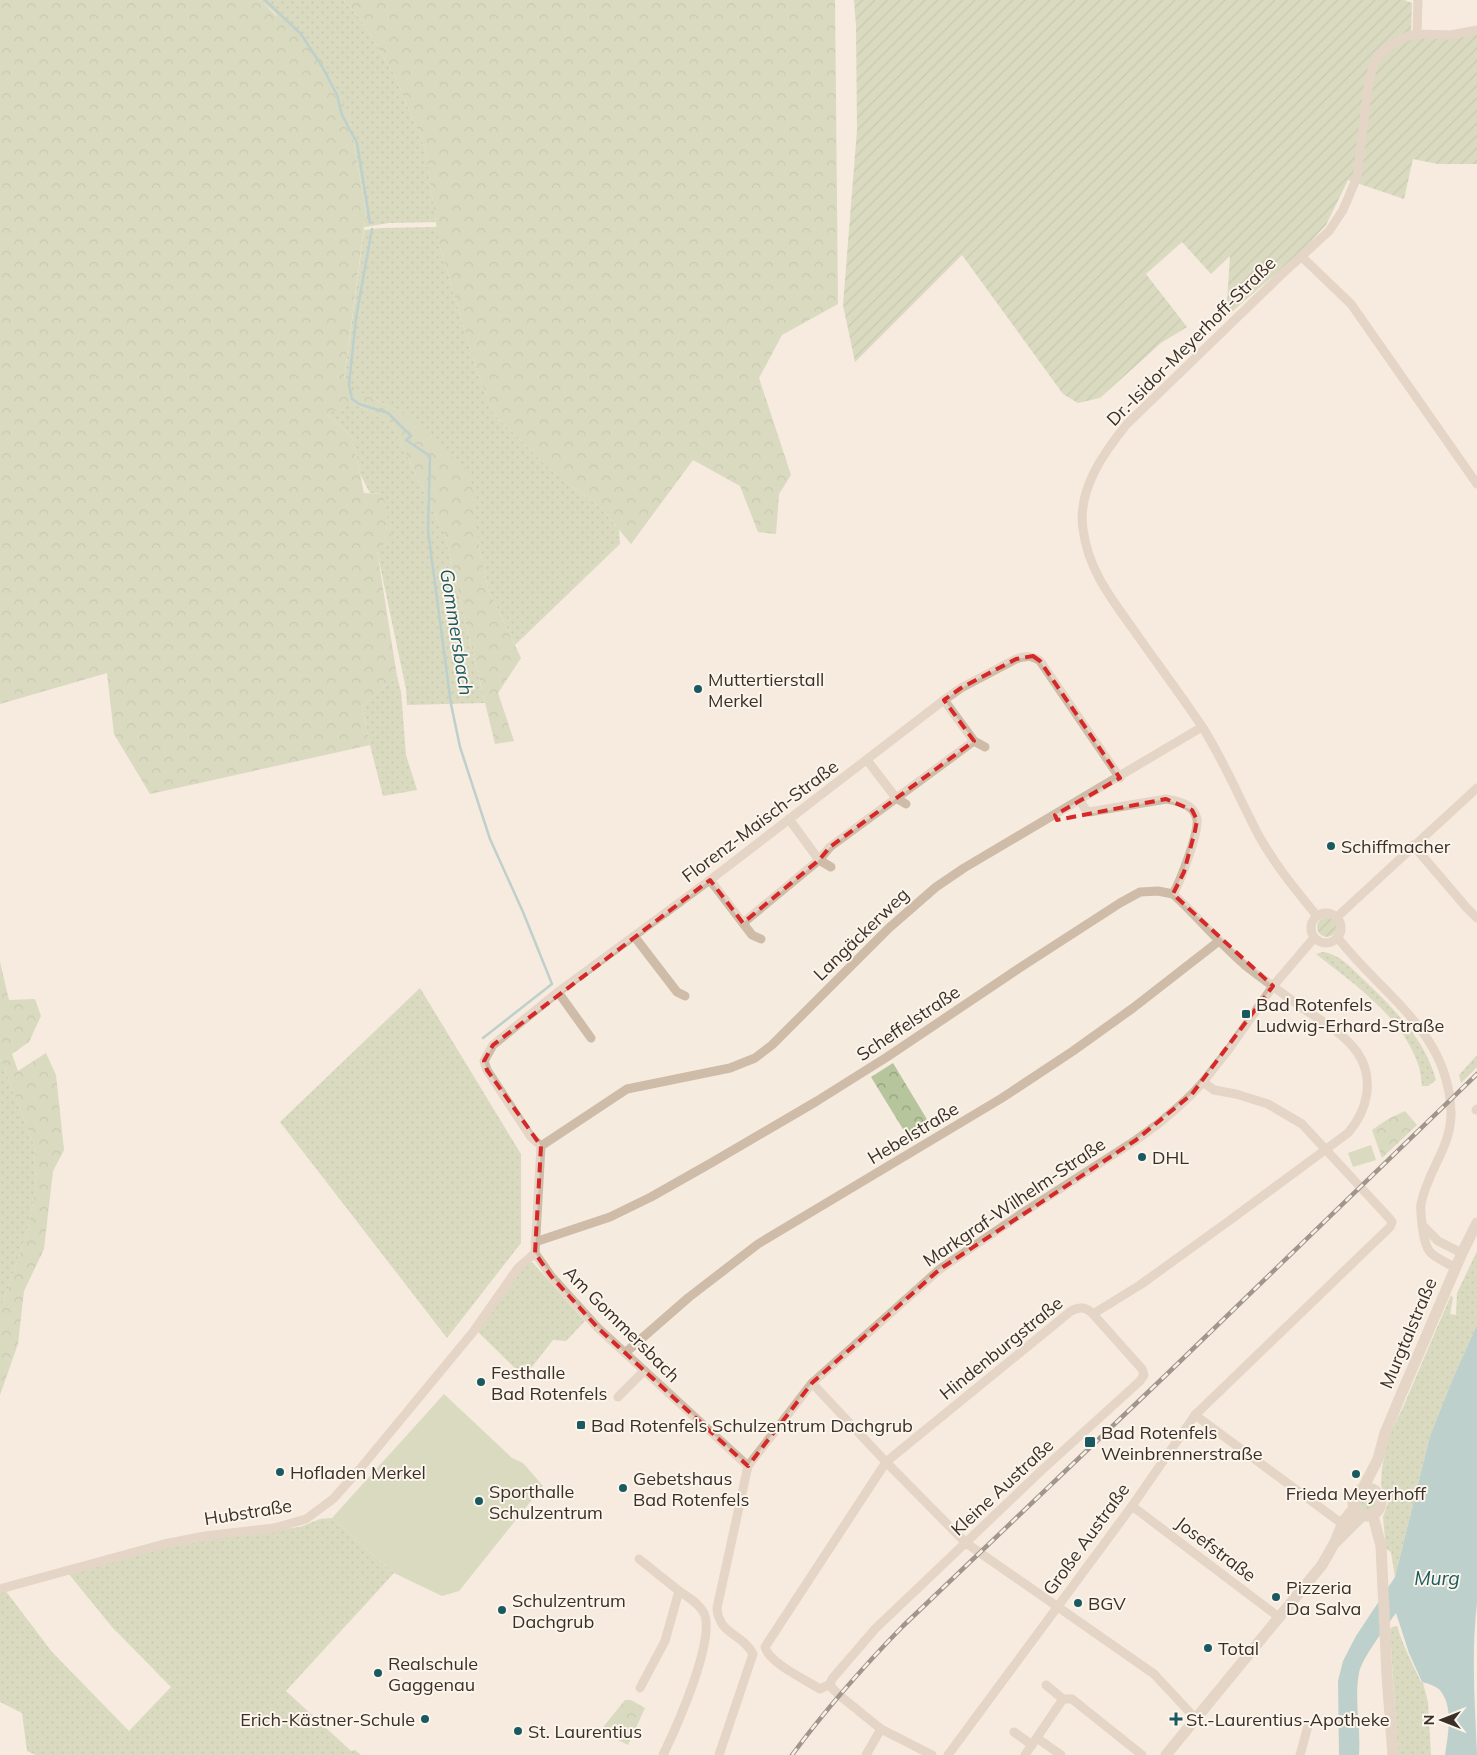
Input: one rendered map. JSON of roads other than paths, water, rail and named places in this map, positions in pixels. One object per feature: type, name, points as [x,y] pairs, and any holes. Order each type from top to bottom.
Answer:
[{"type":"street","points":[[1418,0],[1417,34],[1451,35],[1477,30]]},
{"type":"street","name":"Dr.-Isidor-Meyerhoff-Straße","points":[[1317,916],[1291,885],[1267,849],[1222,759],[1109,595],[1094,570],[1087,551],[1082,528],[1083,506],[1097,466],[1108,447],[1127,424],[1329,231],[1343,210],[1357,177],[1369,80],[1376,61],[1386,47],[1408,36],[1417,34]]},
{"type":"street","points":[[1302,257],[1351,304],[1477,484]]},
{"type":"street","name":"Florenz-Maisch-Straße","points":[[540,1146],[531,1137],[487,1070],[484,1061],[493,1045],[558,992],[710,880],[961,688],[1016,659],[1033,656],[1040,661],[1120,778]]},
{"type":"street","points":[[944,700],[974,741],[986,747]]},
{"type":"street","name":"Langäckerweg","points":[[540,1146],[627,1090],[730,1068],[755,1058],[772,1045],[888,928],[936,887],[964,868],[1120,778],[1202,728]]},
{"type":"street","points":[[743,923],[819,860],[830,847],[974,741]]},
{"type":"street","points":[[867,760],[896,798],[906,804]]},
{"type":"street","points":[[1336,917],[1477,788]]},
{"type":"street","points":[[1080,800],[1089,812],[1166,799],[1176,800],[1192,810],[1197,820],[1195,831],[1184,872],[1173,894],[1218,940],[1245,964],[1343,1038],[1356,1051],[1364,1068],[1368,1086],[1363,1109],[1348,1133],[1155,1274],[1093,1314]]},
{"type":"street","points":[[789,819],[819,860],[831,867]]},
{"type":"street","points":[[1413,845],[1477,918]]},
{"type":"street","points":[[710,880],[752,935],[761,939]]},
{"type":"street","name":"Scheffelstraße","points":[[535,1242],[610,1217],[651,1197],[711,1163],[818,1101],[887,1058],[1021,966],[1140,892],[1158,891],[1173,894]]},
{"type":"street","points":[[1327,913],[1336,917],[1342,927],[1338,938],[1326,944],[1314,938],[1311,926],[1317,916],[1327,913]]},
{"type":"street","points":[[634,936],[676,992],[685,996]]},
{"type":"street","name":"Markgraf-Wilhelm-Straße","points":[[720,1755],[753,1654],[750,1647],[721,1625],[717,1616],[717,1608],[748,1466],[812,1383],[940,1269],[1158,1124],[1192,1094],[1229,1049],[1273,986],[1314,938]]},
{"type":"street","points":[[1338,938],[1350,954],[1418,1024],[1437,1054],[1444,1071],[1450,1094],[1450,1128],[1444,1151],[1424,1192],[1421,1205],[1422,1225],[1426,1245],[1430,1252],[1456,1268]]},
{"type":"street","name":"Hebelstraße","points":[[625,1353],[688,1298],[758,1244],[935,1140],[1018,1088],[1133,1008],[1218,940]]},
{"type":"street","points":[[558,992],[591,1038]]},
{"type":"street","points":[[1203,1082],[1214,1090],[1236,1094],[1268,1104],[1283,1112],[1302,1124],[1326,1150]]},
{"type":"street","points":[[535,1253],[540,1146]]},
{"type":"street","name":"Große Austraße","points":[[948,1755],[1132,1506],[1195,1415],[1390,1227],[1392,1222],[1390,1218],[1326,1150]]},
{"type":"street","name":"Murgtalstraße","points":[[1166,1755],[1322,1565],[1335,1542],[1342,1522],[1363,1513],[1380,1509],[1382,1502],[1376,1491],[1378,1459],[1385,1433],[1462,1253],[1477,1223]]},
{"type":"street","points":[[1422,1225],[1438,1241],[1462,1253]]},
{"type":"street","name":"Am Gommersbach","points":[[535,1253],[550,1276],[598,1328],[748,1466]]},
{"type":"street","name":"Hubstraße","points":[[0,1589],[164,1544],[204,1536],[274,1528],[306,1519],[333,1499],[360,1470],[473,1332],[518,1268],[535,1253]]},
{"type":"street","name":"Hindenburgstraße","points":[[830,1684],[820,1689],[779,1663],[766,1652],[765,1647],[886,1462],[1071,1311],[1083,1307],[1093,1314]]},
{"type":"street","name":"Kleine Austraße","points":[[830,1684],[854,1651],[875,1629],[1042,1470],[1140,1381],[1144,1375],[1142,1369],[1093,1314]]},
{"type":"street","points":[[618,1397],[644,1370]]},
{"type":"street","points":[[812,1383],[886,1462],[966,1542],[1154,1674],[1196,1719]]},
{"type":"street","points":[[1195,1415],[1342,1522]]},
{"type":"street","name":"Murgtalstraße","points":[[1363,1513],[1354,1496],[1363,1488],[1378,1459]]},
{"type":"street","points":[[1363,1488],[1376,1491]]},
{"type":"street","name":"Josefstraße","points":[[1132,1506],[1280,1618]]},
{"type":"street","points":[[1363,1513],[1380,1538],[1384,1632],[1393,1755]]},
{"type":"street","name":"Murgtalstraße","points":[[1335,1542],[1363,1513]]},
{"type":"street","points":[[639,1559],[696,1602],[704,1613],[706,1625],[702,1653],[688,1695],[663,1755]]},
{"type":"street","points":[[640,1688],[665,1642],[679,1591]]},
{"type":"street","points":[[830,1684],[839,1695],[881,1729],[932,1755]]},
{"type":"street","points":[[1046,1685],[1063,1699],[1072,1699],[1142,1755]]},
{"type":"street","points":[[1025,1755],[1063,1699]]},
{"type":"street","points":[[1300,1755],[1308,1726]]},
{"type":"street","points":[[866,1755],[881,1729]]},
{"type":"street","points":[[1014,1732],[1061,1755]]},
{"type":"water","name":"Murg","points":[[1477,1325],[1477,1603],[1474,1660],[1477,1755],[1445,1755],[1449,1723],[1448,1707],[1442,1693],[1438,1689],[1422,1682],[1409,1653],[1396,1613],[1369,1651],[1359,1673],[1357,1693],[1359,1755],[1339,1755],[1338,1681],[1343,1661],[1356,1636],[1395,1577],[1430,1436]]},
{"type":"waterway","name":"Gommersbach","points":[[265,0],[301,34],[323,68],[337,95],[342,115],[357,143],[370,223]]},
{"type":"waterway","name":"Gommersbach","points":[[372,229],[356,318],[349,385],[352,399],[359,404],[388,413],[411,436],[406,440],[430,456],[428,531],[451,704],[460,747],[490,839],[523,912],[552,984],[483,1038]]},
{"type":"railway","points":[[792,1755],[845,1689],[903,1626],[1477,1074]]},
{"type":"place","name":"Muttertierstall Merkel","points":[[698,689]]},
{"type":"place","name":"Schiffmacher","points":[[1331,846]]},
{"type":"place","name":"Bad Rotenfels Ludwig-Erhard-Straße","points":[[1246,1014]]},
{"type":"place","name":"DHL","points":[[1142,1157]]},
{"type":"place","name":"Festhalle Bad Rotenfels","points":[[481,1382]]},
{"type":"place","name":"Bad Rotenfels Schulzentrum Dachgrub","points":[[581,1425]]},
{"type":"place","name":"Bad Rotenfels Weinbrennerstraße","points":[[1090,1442]]},
{"type":"place","name":"Hofladen Merkel","points":[[280,1472]]},
{"type":"place","name":"Frieda Meyerhoff","points":[[1356,1474]]},
{"type":"place","name":"Gebetshaus Bad Rotenfels","points":[[623,1488]]},
{"type":"place","name":"Sporthalle Schulzentrum","points":[[479,1501]]},
{"type":"place","name":"Pizzeria Da Salva","points":[[1276,1597]]},
{"type":"place","name":"BGV","points":[[1078,1603]]},
{"type":"place","name":"Schulzentrum Dachgrub","points":[[502,1610]]},
{"type":"place","name":"Total","points":[[1208,1648]]},
{"type":"place","name":"Realschule Gaggenau","points":[[378,1673]]},
{"type":"place","name":"Erich-Kästner-Schule","points":[[425,1719]]},
{"type":"place","name":"St.-Laurentius-Apotheke","points":[[1176,1719]]},
{"type":"place","name":"St. Laurentius","points":[[518,1731]]}]
